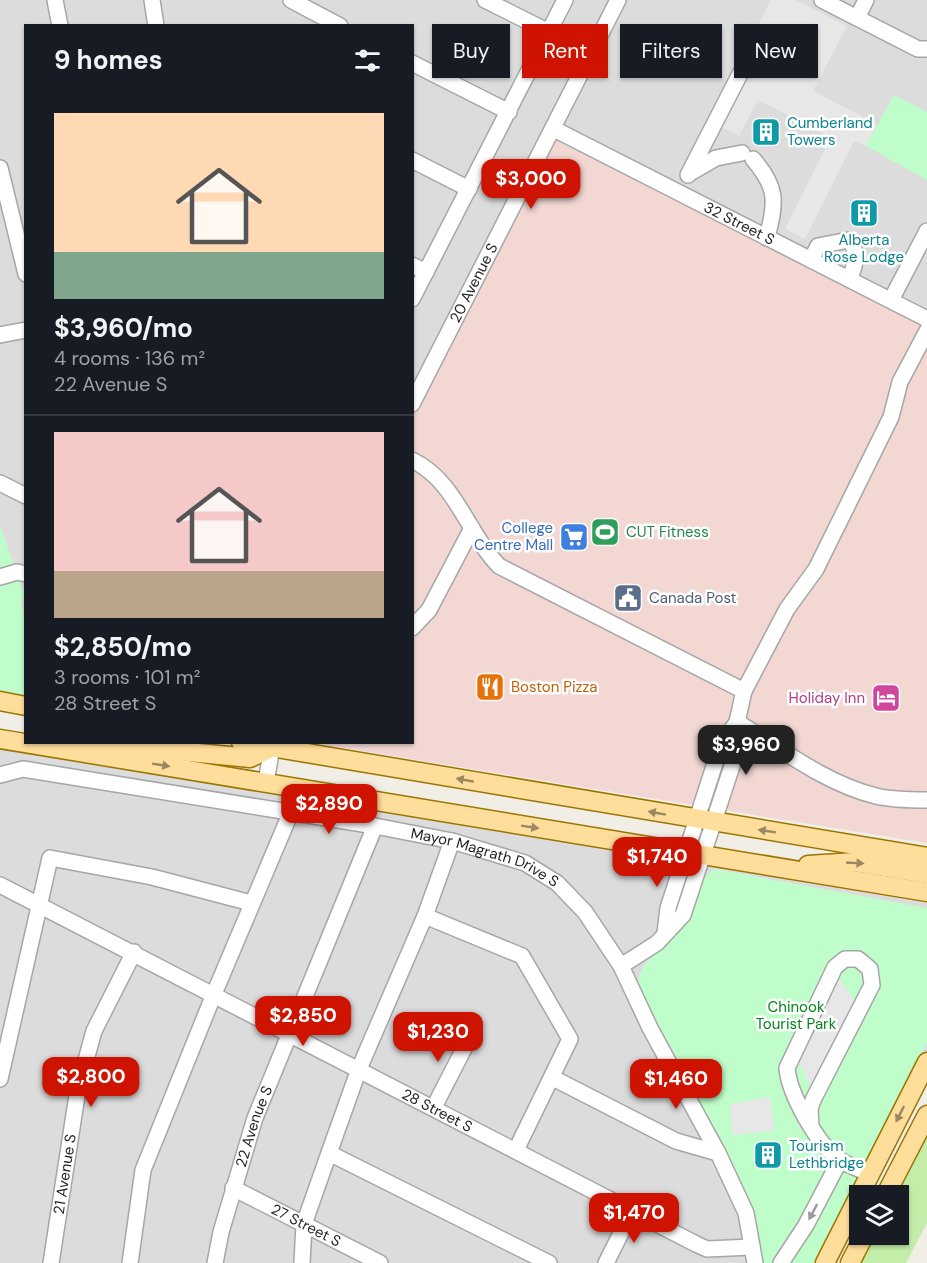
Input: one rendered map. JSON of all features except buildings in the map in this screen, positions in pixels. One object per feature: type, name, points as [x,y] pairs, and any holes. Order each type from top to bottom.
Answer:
[{"type":"main road","points":[[0,701],[24,706]]},
{"type":"main road","name":"Mayor Magrath Drive S","points":[[0,739],[24,743]]},
{"type":"main road","name":"Mayor Magrath Drive S","points":[[29,744],[927,892]]},
{"type":"main road","points":[[35,745],[45,744]]},
{"type":"main road","points":[[153,744],[249,747],[273,745],[927,858]]},
{"type":"main road","points":[[818,839],[927,851]]},
{"type":"main road","points":[[776,867],[855,862],[927,873]]},
{"type":"main road","points":[[804,871],[834,882],[927,903]]},
{"type":"main road","points":[[825,1263],[927,1062]]},
{"type":"main road","points":[[891,1185],[927,1115]]},
{"type":"main road","points":[[850,1263],[859,1245]]},
{"type":"street","points":[[55,0],[60,24]]},
{"type":"street","points":[[152,0],[156,24]]},
{"type":"street","points":[[291,0],[336,24]]},
{"type":"street","points":[[485,0],[533,24]]},
{"type":"street","points":[[553,24],[566,0]]},
{"type":"street","name":"20 Avenue S","points":[[414,400],[618,0]]},
{"type":"street","points":[[822,0],[918,49],[927,49]]},
{"type":"street","points":[[857,18],[866,0]]},
{"type":"street","points":[[414,64],[509,112]]},
{"type":"street","points":[[414,290],[419,268],[469,189],[526,78]]},
{"type":"street","points":[[679,192],[738,78]]},
{"type":"street","name":"32 Street S","points":[[554,129],[927,319]]},
{"type":"street","points":[[688,175],[716,158],[748,156],[773,188],[774,208],[767,238]]},
{"type":"street","points":[[414,161],[469,189]]},
{"type":"street","points":[[0,168],[24,266]]},
{"type":"street","points":[[891,300],[927,231]]},
{"type":"street","points":[[811,260],[818,246],[849,240],[852,244],[855,266],[849,279]]},
{"type":"street","points":[[0,335],[24,330]]},
{"type":"street","points":[[621,966],[657,943],[665,933],[668,908],[695,854],[706,821],[734,760],[737,722],[744,691],[787,609],[816,569],[891,417],[900,382],[927,332]]},
{"type":"street","points":[[414,461],[428,468],[439,479],[493,560],[506,571],[744,691]]},
{"type":"street","points":[[0,483],[24,495]]},
{"type":"street","points":[[414,625],[429,610],[472,528]]},
{"type":"street","points":[[0,577],[17,572],[24,574]]},
{"type":"street","points":[[737,722],[846,786],[878,797],[927,800]]},
{"type":"street","points":[[266,782],[273,745]]},
{"type":"street","points":[[247,779],[249,747]]},
{"type":"street","name":"Mayor Magrath Drive S","points":[[0,775],[23,769],[375,826],[452,841],[525,863],[557,883],[585,912],[621,966],[650,1028],[718,1153],[746,1212],[754,1263]]},
{"type":"street","points":[[130,1263],[144,1170],[251,903],[291,812]]},
{"type":"street","name":"22 Avenue S","points":[[215,1263],[233,1188],[255,1118],[375,826]]},
{"type":"street","points":[[302,1263],[304,1224],[329,1153],[359,1069],[425,916],[452,841]]},
{"type":"street","points":[[0,1079],[50,858],[152,877],[251,903]]},
{"type":"street","name":"28 Street S","points":[[0,885],[707,1249],[752,1247]]},
{"type":"street","points":[[425,916],[522,956],[570,1039],[516,1150]]},
{"type":"street","name":"21 Avenue S","points":[[51,1263],[78,1089],[94,1030],[134,952]]},
{"type":"street","points":[[811,1126],[810,1108],[814,1098],[872,985],[870,969],[858,959],[845,959],[835,967],[787,1065],[789,1080],[811,1126],[824,1145],[840,1160],[870,1174]]},
{"type":"street","points":[[434,1107],[472,1033]]},
{"type":"street","points":[[553,1078],[676,1141],[718,1153]]},
{"type":"street","points":[[329,1153],[549,1263]]},
{"type":"street","points":[[781,1263],[806,1224],[840,1160]]},
{"type":"street","name":"27 Street S","points":[[233,1188],[380,1263]]},
{"type":"street","points":[[606,1263],[632,1211]]},
{"type":"shaded area","points":[[0,0],[927,0],[927,319],[414,404],[414,24],[24,24],[24,706],[0,702]]},
{"type":"shaded area","points":[[771,0],[796,0],[847,26],[813,91],[877,124],[866,146],[854,141],[805,239],[785,229],[831,137],[758,100],[739,136],[710,121],[734,73],[734,78],[818,78],[818,24],[759,24]]},
{"type":"shaded area","points":[[554,129],[927,319],[920,345],[927,349],[927,843],[319,744],[414,744],[414,402]]},
{"type":"shaded area","points":[[0,739],[927,893],[927,1064],[865,1185],[849,1185],[849,1216],[825,1263],[0,1263]]},
{"type":"shaded area","points":[[838,977],[856,1003],[812,1090],[797,1057]]},
{"type":"shaded area","points":[[770,1097],[774,1131],[732,1135],[730,1104]]},
{"type":"green space","points":[[894,95],[927,112],[927,180],[866,146]]},
{"type":"green space","points":[[0,525],[24,594],[21,601],[24,615],[24,696],[0,692]]},
{"type":"green space","name":"Chinook Tourist Park","points":[[715,869],[927,908],[927,1043],[856,1185],[849,1185],[849,1199],[817,1263],[761,1263],[759,1242],[751,1210],[638,986],[639,976],[648,961],[681,929],[698,889],[707,875]]},
{"type":"green space","points":[[927,1115],[927,1223],[906,1263],[850,1263],[860,1245],[909,1245],[909,1185],[890,1185]]},
{"type":"place","name":"Cumberland Towers","points":[[766,132]]},
{"type":"place","name":"Alberta Rose Lodge","points":[[864,213]]},
{"type":"place","name":"CUT Fitness","points":[[605,532]]},
{"type":"place","name":"College Centre Mall","points":[[574,537]]},
{"type":"place","name":"Canada Post","points":[[628,598]]},
{"type":"place","name":"Boston Pizza","points":[[490,687]]},
{"type":"place","name":"Holiday Inn","points":[[886,698]]},
{"type":"place","name":"Tourism Lethbridge","points":[[768,1155]]}]
